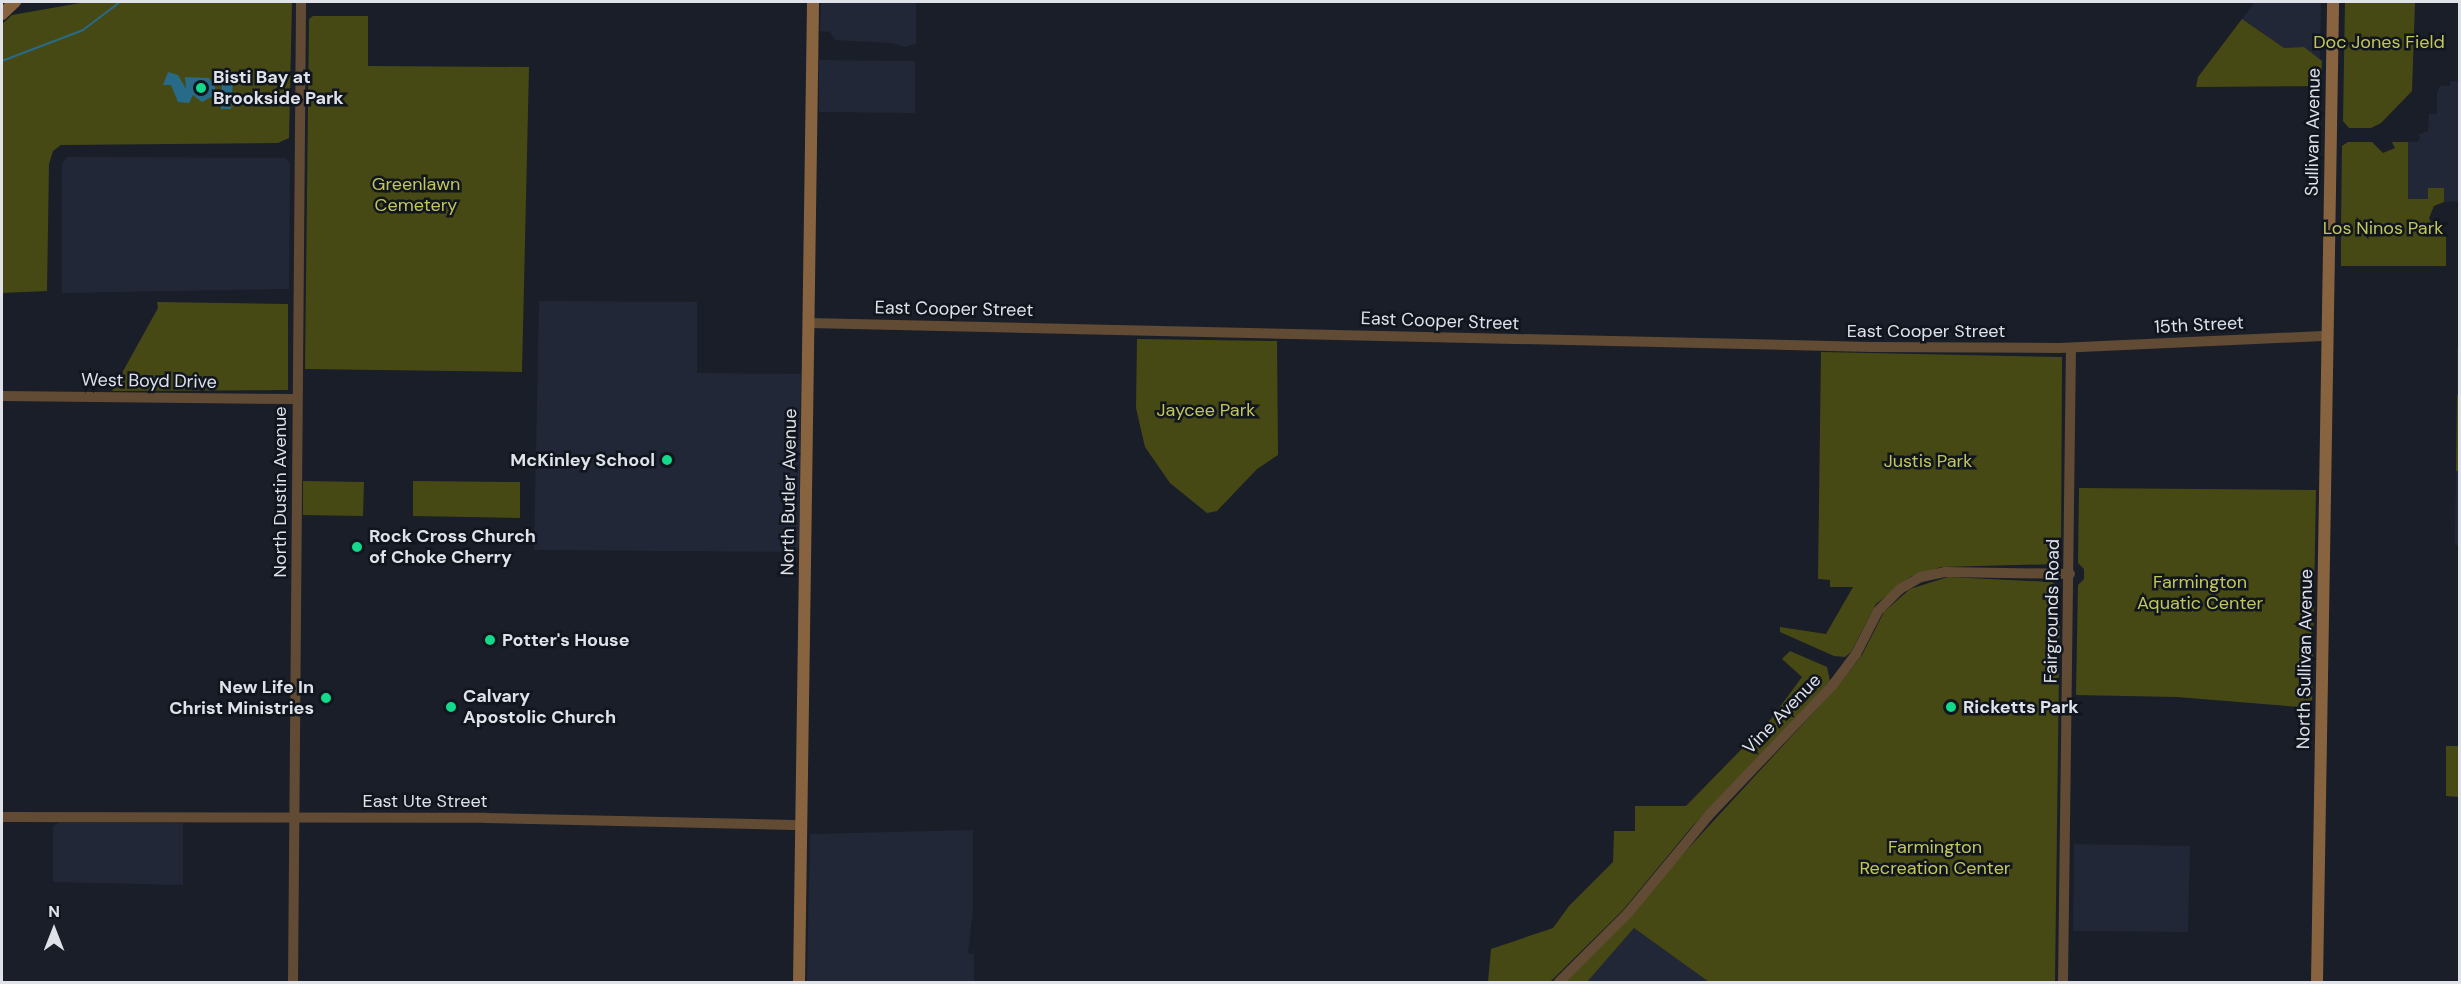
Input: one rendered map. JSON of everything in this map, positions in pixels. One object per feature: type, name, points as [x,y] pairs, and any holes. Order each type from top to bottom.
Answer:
[{"type":"main road","points":[[2,14],[15,2]]},
{"type":"main road","name":"North Butler Avenue","points":[[799,982],[813,2]]},
{"type":"main road","name":"Sullivan Avenue","points":[[2328,336],[2333,2]]},
{"type":"main road","name":"North Sullivan Avenue","points":[[2317,982],[2328,336]]},
{"type":"street","name":"North Dustin Avenue","points":[[293,982],[301,2]]},
{"type":"street","name":"East Cooper Street","points":[[809,323],[1655,343],[2071,348]]},
{"type":"street","name":"15th Street","points":[[2071,348],[2328,336]]},
{"type":"street","name":"Fairgrounds Road","points":[[2063,982],[2070,574],[2071,348]]},
{"type":"street","name":"West Boyd Drive","points":[[2,396],[296,399]]},
{"type":"street","name":"Vine Avenue","points":[[1559,982],[1628,913],[1709,815],[1832,686],[1856,654],[1878,610],[1900,589],[1921,578],[1945,572],[2070,574]]},
{"type":"street","name":"East Ute Street","points":[[2,817],[296,817],[802,825]]},
{"type":"shaded area","points":[[821,2],[916,2],[916,44],[905,47],[891,43],[835,40],[830,32],[820,31]]},
{"type":"shaded area","points":[[2255,2],[2321,2],[2320,61],[2304,47],[2284,49],[2242,19]]},
{"type":"shaded area","points":[[819,60],[915,61],[915,113],[819,112]]},
{"type":"shaded area","points":[[2450,81],[2459,81],[2459,201],[2444,202],[2444,189],[2428,199],[2408,199],[2408,142],[2417,142],[2420,138],[2418,135],[2428,131],[2429,114],[2437,114],[2437,93],[2440,86],[2450,86]]},
{"type":"shaded area","points":[[67,157],[286,158],[290,164],[289,289],[62,293],[62,164]]},
{"type":"shaded area","name":"McKinley School","points":[[539,301],[697,302],[697,373],[801,374],[799,547],[795,552],[534,550]]},
{"type":"shaded area","points":[[2459,344],[2459,395],[2457,395],[2457,348]]},
{"type":"shaded area","points":[[2456,471],[2459,471],[2459,545],[2455,545]]},
{"type":"shaded area","points":[[59,822],[183,823],[183,885],[53,882],[53,827]]},
{"type":"shaded area","points":[[973,830],[973,911],[968,953],[974,954],[974,982],[807,982],[810,834]]},
{"type":"shaded area","points":[[2074,844],[2190,846],[2188,932],[2073,931]]},
{"type":"shaded area","points":[[1634,928],[1709,982],[1587,982]]},
{"type":"green space","points":[[86,2],[292,2],[289,138],[278,143],[61,145],[53,151],[49,164],[47,291],[2,293],[2,24],[12,15]]},
{"type":"green space","name":"Doc Jones Field","points":[[2345,2],[2415,2],[2412,91],[2381,123],[2371,128],[2349,128],[2343,121]]},
{"type":"green space","name":"Greenlawn Cemetery","points":[[313,16],[368,16],[368,66],[529,67],[522,372],[305,369],[309,19]]},
{"type":"green space","points":[[2242,19],[2284,48],[2304,47],[2322,61],[2321,86],[2196,87],[2198,77]]},
{"type":"green space","name":"Los Ninos Park","points":[[2348,142],[2372,142],[2383,153],[2395,148],[2392,142],[2408,142],[2408,199],[2428,199],[2428,188],[2444,188],[2444,202],[2434,206],[2429,218],[2433,227],[2446,236],[2446,266],[2341,266],[2341,237],[2345,234],[2341,229],[2342,146]]},
{"type":"green space","points":[[157,302],[288,304],[288,390],[112,391],[158,308]]},
{"type":"green space","name":"Jaycee Park","points":[[1137,339],[1277,341],[1278,455],[1257,469],[1217,511],[1207,513],[1170,483],[1145,447],[1136,408]]},
{"type":"green space","name":"Justis Park","points":[[1821,352],[2062,357],[2061,558],[2058,564],[1941,567],[1910,577],[1876,604],[1851,652],[1845,657],[1834,656],[1780,632],[1780,627],[1826,634],[1853,587],[1830,587],[1830,580],[1818,579]]},
{"type":"green space","points":[[2457,395],[2460,395],[2459,471],[2456,471]]},
{"type":"green space","points":[[303,481],[364,482],[363,516],[303,515]]},
{"type":"green space","points":[[413,481],[520,482],[520,518],[413,516]]},
{"type":"green space","name":"Farmington Aquatic Center","points":[[2079,488],[2316,490],[2312,708],[2177,697],[2076,695],[2078,585],[2084,579],[2084,569],[2078,563]]},
{"type":"green space","name":"Farmington Recreation Center","points":[[1948,577],[2052,582],[2060,589],[2055,982],[1709,982],[1634,928],[1587,982],[1565,982],[1837,687],[1862,655],[1884,612],[1910,589]]},
{"type":"green space","points":[[1790,651],[1827,667],[1830,681],[1690,829],[1623,910],[1550,982],[1488,982],[1491,949],[1553,928],[1569,906],[1613,862],[1614,831],[1635,831],[1635,806],[1686,806],[1771,719],[1802,677],[1782,659]]},
{"type":"green space","points":[[2446,746],[2459,746],[2459,797],[2446,796]]},
{"type":"water","name":"Bisti Bay at Brookside Park","points":[[168,72],[178,75],[186,89],[185,77],[209,78],[215,87],[215,95],[202,102],[193,95],[189,103],[178,102],[171,85],[163,85]]},
{"type":"water","points":[[222,79],[233,80],[231,109],[221,109]]},
{"type":"waterway","points":[[2,61],[83,30],[120,2]]},
{"type":"place","name":"Bisti Bay at Brookside Park","points":[[201,88]]},
{"type":"place","name":"McKinley School","points":[[667,460]]},
{"type":"place","name":"Rock Cross Church of Choke Cherry","points":[[357,547]]},
{"type":"place","name":"Potter's House","points":[[490,640]]},
{"type":"place","name":"New Life In Christ Ministries","points":[[326,698]]},
{"type":"place","name":"Calvary Apostolic Church","points":[[451,707]]},
{"type":"place","name":"Ricketts Park","points":[[1951,707]]}]
